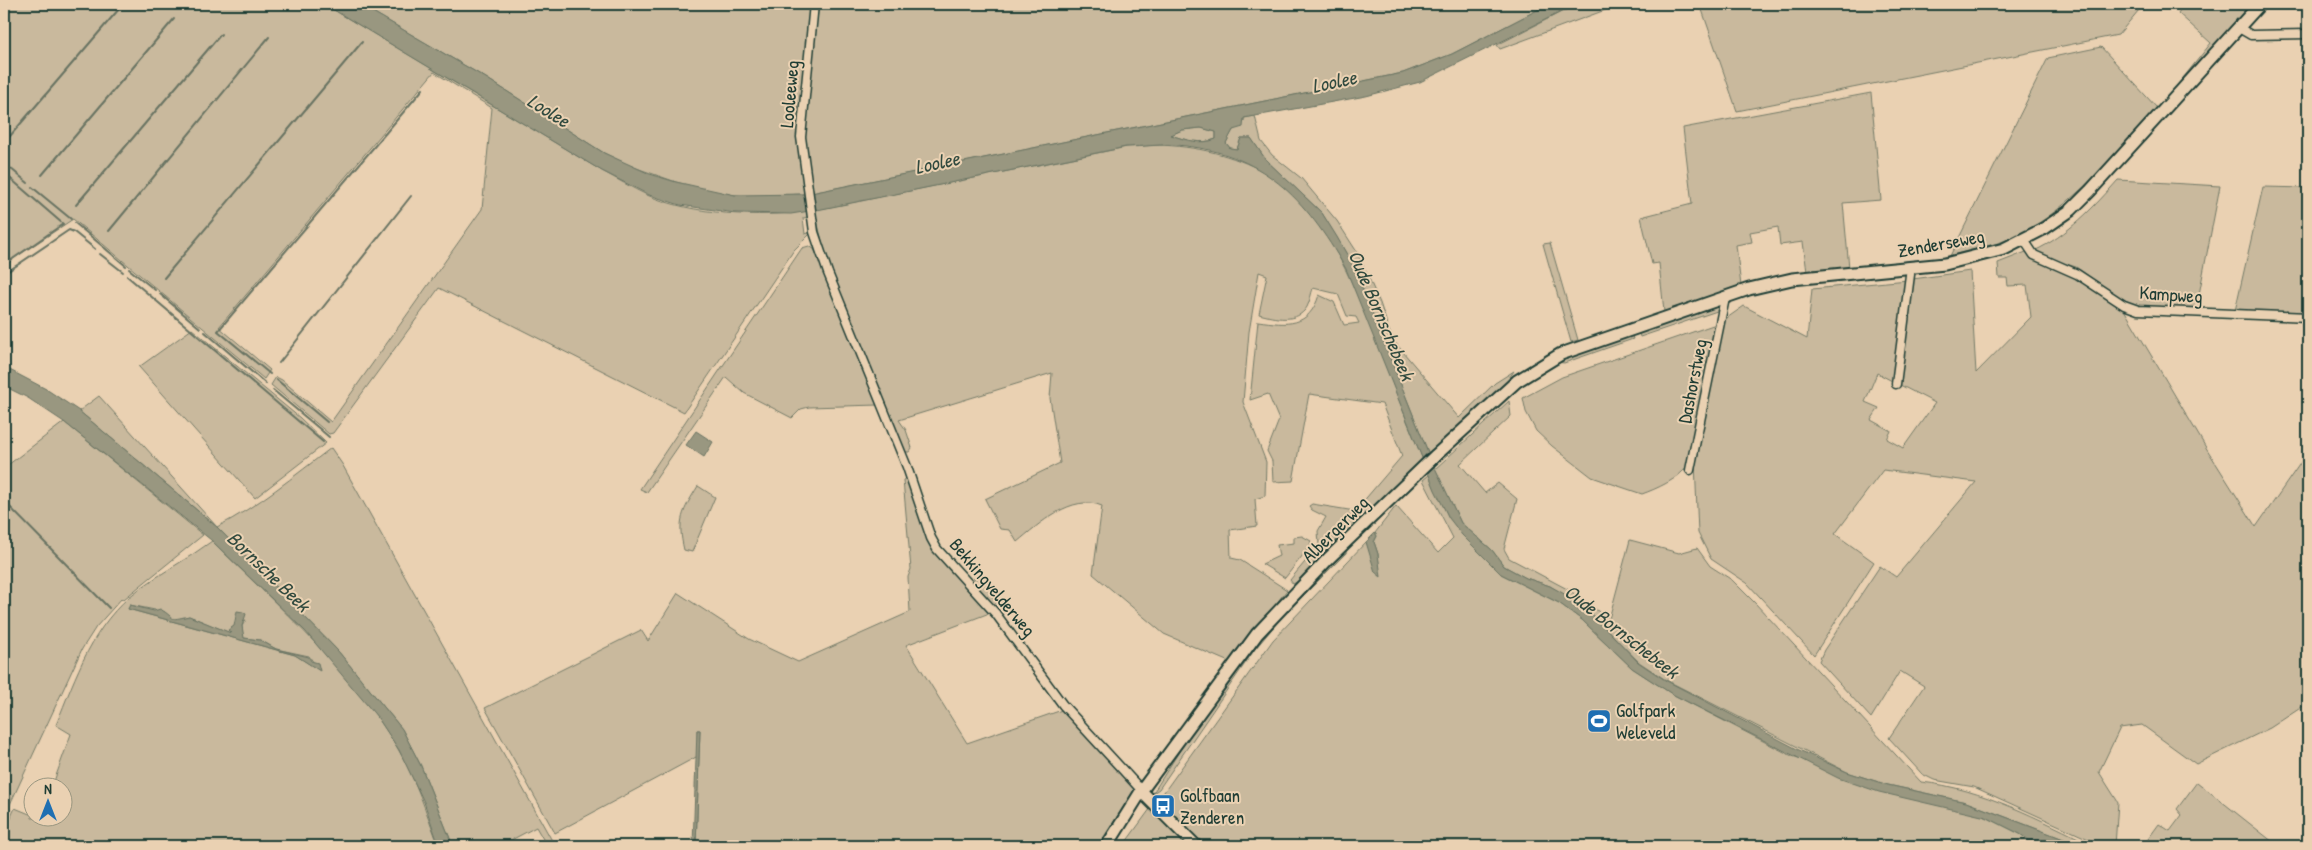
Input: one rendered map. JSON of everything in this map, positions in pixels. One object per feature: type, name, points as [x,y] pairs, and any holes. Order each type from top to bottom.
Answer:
[{"type":"main road","name":"Zenderseweg","points":[[1542,365],[1561,354],[1749,289],[1792,279],[1911,267],[1978,257],[2024,240],[2058,219],[2083,198],[2260,4]]},
{"type":"main road","name":"Albergerweg","points":[[1109,842],[1257,634],[1329,558],[1436,454],[1498,396],[1542,365]]},
{"type":"main road","name":"Bekkingvelderweg","points":[[1143,793],[1196,846]]},
{"type":"street","name":"Looleeweg","points":[[808,189],[801,137],[814,4]]},
{"type":"street","points":[[2239,28],[2251,35],[2308,34]]},
{"type":"street","name":"Bekkingvelderweg","points":[[808,189],[814,232],[828,273],[907,467],[931,538],[937,549],[996,614],[1063,706],[1143,793]]},
{"type":"street","name":"Kampweg","points":[[2024,240],[2034,255],[2077,274],[2124,305],[2138,310],[2308,317]]},
{"type":"street","points":[[1896,384],[1911,267]]},
{"type":"street","name":"Dashorstweg","points":[[1690,470],[1725,298]]},
{"type":"shaded area","points":[[4,4],[324,4],[602,171],[647,195],[665,202],[705,211],[769,214],[808,211],[809,217],[803,218],[805,234],[812,232],[794,250],[684,412],[439,288],[333,433],[329,434],[271,385],[276,377],[282,380],[331,422],[482,209],[492,108],[434,72],[219,327],[270,370],[264,379],[73,219],[4,265]]},
{"type":"shaded area","points":[[324,4],[359,4],[486,78],[604,153],[650,174],[676,182],[735,195],[806,194],[1403,73],[1452,54],[1549,4],[1577,4],[1420,82],[1366,96],[1244,118],[1243,127],[1233,130],[1226,143],[1230,148],[1237,149],[1241,138],[1251,138],[1266,160],[1322,213],[1353,265],[1430,457],[1461,523],[1492,550],[1504,566],[1526,578],[1550,586],[1568,596],[1591,613],[1638,662],[1665,680],[1799,750],[1847,772],[1888,785],[1966,802],[2082,846],[2037,846],[2020,834],[1986,817],[1879,792],[1838,778],[1672,694],[1632,668],[1582,620],[1559,603],[1501,574],[1462,535],[1449,518],[1435,490],[1346,269],[1330,244],[1297,200],[1278,183],[1234,157],[1207,149],[1176,145],[1126,147],[791,214],[735,213],[680,205],[649,195],[602,171]],"holes":[[[1201,128],[1216,132],[1216,139],[1205,142],[1171,135],[1182,130]]]},
{"type":"shaded area","points":[[359,4],[811,4],[798,138],[805,194],[746,196],[718,193],[676,182],[628,165],[604,153],[486,78]]},
{"type":"shaded area","points":[[819,4],[1549,4],[1452,54],[1403,73],[812,193],[807,172],[803,127]]},
{"type":"shaded area","points":[[1577,4],[1606,4],[1608,9],[1500,49],[1497,45]]},
{"type":"shaded area","points":[[1700,4],[2144,4],[2118,35],[1737,111]]},
{"type":"shaded area","points":[[2184,4],[2251,4],[2222,43],[2179,83],[2211,43],[2178,13]]},
{"type":"shaded area","points":[[2101,47],[2157,108],[2092,179],[2074,196],[2036,225],[2016,236],[1992,245],[1950,256],[2048,58]]},
{"type":"shaded area","points":[[1871,93],[1881,200],[1843,203],[1849,268],[1807,272],[1803,242],[1780,245],[1778,227],[1750,232],[1752,242],[1736,245],[1741,286],[1664,312],[1659,263],[1652,264],[1641,217],[1692,204],[1683,128]]},
{"type":"shaded area","points":[[1255,116],[1261,141],[1272,155],[1301,178],[1337,221],[1357,252],[1380,303],[1392,339],[1459,418],[1495,383],[1514,371],[1505,384],[1430,457],[1353,265],[1322,213],[1266,160],[1251,138],[1241,138],[1237,149],[1230,148],[1226,143],[1233,130],[1244,122],[1244,118]]},
{"type":"shaded area","points":[[1201,128],[1216,132],[1216,139],[1199,142],[1171,135],[1182,130]]},
{"type":"shaded area","points":[[1157,145],[1213,152],[1253,166],[1289,189],[1309,211],[1327,236],[1357,293],[1424,462],[1304,578],[1293,584],[1290,580],[1319,545],[1318,531],[1326,517],[1312,510],[1309,506],[1312,504],[1355,511],[1402,456],[1382,404],[1309,394],[1293,481],[1273,482],[1272,461],[1267,451],[1279,420],[1268,394],[1250,400],[1258,321],[1296,322],[1309,314],[1315,306],[1319,295],[1334,302],[1344,325],[1359,323],[1356,317],[1347,316],[1338,294],[1313,288],[1307,307],[1297,316],[1285,318],[1259,314],[1267,275],[1259,272],[1249,332],[1243,402],[1266,462],[1265,496],[1255,499],[1257,526],[1230,530],[1231,558],[1240,560],[1287,590],[1229,662],[1164,634],[1093,574],[1102,506],[1091,503],[1079,504],[1056,512],[1017,542],[1010,530],[1000,529],[985,499],[1060,463],[1050,398],[1052,373],[899,420],[906,430],[912,448],[909,452],[904,452],[842,303],[822,241],[815,210],[1127,147]]},
{"type":"shaded area","points":[[2118,180],[2220,186],[2196,310],[2139,307],[2117,296],[2076,267],[2040,256],[2034,251],[2069,229]]},
{"type":"shaded area","points":[[2263,187],[2308,188],[2308,313],[2235,311]]},
{"type":"shaded area","points":[[1550,243],[1578,340],[1571,342],[1543,244]]},
{"type":"shaded area","points":[[809,246],[814,249],[819,260],[878,405],[809,407],[801,409],[792,418],[744,393],[726,377],[647,492],[640,489],[802,248]]},
{"type":"shaded area","points":[[2026,252],[2037,261],[2054,265],[2074,274],[2123,308],[2205,446],[2256,527],[2308,452],[2308,703],[2270,728],[2196,764],[2142,725],[2120,728],[2099,772],[2118,802],[2115,846],[2104,846],[1974,787],[1934,780],[1922,774],[1889,738],[1924,686],[1900,671],[1871,718],[1819,661],[1824,650],[1880,566],[1896,577],[1976,482],[1883,470],[1835,534],[1874,562],[1814,655],[1747,583],[1711,559],[1698,533],[1695,462],[1724,320],[1744,306],[1807,339],[1812,289],[1908,280],[1894,382],[1877,373],[1865,402],[1879,408],[1871,420],[1891,431],[1887,439],[1903,448],[1935,403],[1900,385],[1913,279],[1970,271],[1976,373],[2031,317],[2027,285],[2008,286],[2007,278],[1999,278],[1998,263]]},
{"type":"shaded area","points":[[1719,303],[1717,311],[1640,337],[1638,330]]},
{"type":"shaded area","points":[[1716,324],[1687,466],[1679,475],[1667,483],[1642,494],[1592,477],[1536,431],[1526,412],[1523,398],[1562,377]]},
{"type":"shaded area","points":[[192,329],[300,418],[326,443],[255,498],[139,367]]},
{"type":"shaded area","points":[[1631,333],[1633,339],[1564,363],[1550,361]]},
{"type":"shaded area","points":[[4,367],[46,389],[79,411],[217,527],[338,651],[402,729],[421,766],[453,846],[439,846],[424,802],[399,750],[378,718],[305,631],[211,540],[64,422],[28,398],[4,386]]},
{"type":"shaded area","points":[[99,396],[217,527],[79,411]]},
{"type":"shaded area","points":[[1509,401],[1511,416],[1460,464],[1485,493],[1498,483],[1517,499],[1504,549],[1509,558],[1569,590],[1609,619],[1630,540],[1679,553],[1697,548],[1710,566],[1732,580],[1755,603],[1921,782],[1944,785],[2010,806],[2095,846],[2082,846],[1966,802],[1888,785],[1847,772],[1666,680],[1639,662],[1591,613],[1550,586],[1526,578],[1504,566],[1492,550],[1461,523],[1435,469]]},
{"type":"shaded area","points":[[64,422],[203,535],[124,599],[122,598],[96,627],[82,649],[6,813],[4,810],[4,468]]},
{"type":"shaded area","points":[[696,431],[713,442],[704,457],[686,445]]},
{"type":"shaded area","points":[[331,448],[342,464],[555,846],[547,846],[536,827],[500,846],[453,846],[421,766],[402,729],[338,651],[217,527],[261,500]]},
{"type":"shaded area","name":"Golfpark Weleveld","points":[[1429,475],[1449,518],[1501,574],[1559,603],[1582,620],[1632,668],[1672,694],[1792,756],[1986,817],[2020,834],[2037,846],[1202,846],[1159,799],[1273,640],[1366,542],[1380,576],[1378,554],[1374,542],[1377,536],[1375,533],[1396,506],[1438,553],[1453,538],[1423,480]]},
{"type":"shaded area","points":[[908,478],[931,544],[992,612],[906,645],[967,743],[1062,710],[1135,789],[1098,846],[696,846],[700,730],[697,730],[698,756],[555,833],[485,708],[641,630],[648,641],[678,593],[749,639],[798,662],[910,612],[908,577],[911,569],[903,480]]},
{"type":"shaded area","points":[[698,486],[715,497],[692,552],[684,550],[681,523],[682,516]]},
{"type":"shaded area","points":[[1375,533],[1377,536],[1374,542],[1378,554],[1381,577],[1375,572],[1366,542]]},
{"type":"shaded area","points":[[1302,536],[1311,541],[1310,546],[1285,578],[1262,564],[1279,556],[1277,545],[1294,543],[1294,537]]},
{"type":"shaded area","points":[[212,541],[311,639],[358,691],[379,719],[404,760],[439,846],[4,846],[4,831],[15,808],[22,811],[22,828],[72,828],[72,778],[55,778],[71,734],[56,725],[79,669],[98,634],[122,603],[156,577]],"holes":[[[130,605],[165,612],[171,620],[189,616],[232,634],[236,623],[246,620],[242,626],[243,638],[260,640],[276,649],[309,656],[319,670],[295,655],[128,609]]]},
{"type":"shaded area","points":[[1349,544],[1346,553],[1282,617],[1255,649],[1159,789],[1153,793],[1197,723],[1259,634]]},
{"type":"shaded area","points":[[980,575],[999,608],[996,610],[970,581]]},
{"type":"shaded area","points":[[130,605],[154,611],[160,609],[174,619],[189,616],[231,633],[228,630],[234,626],[237,611],[243,612],[246,614],[242,626],[244,638],[260,640],[276,649],[309,657],[311,661],[318,663],[320,671],[295,655],[128,609]]},
{"type":"shaded area","points":[[697,730],[700,730],[696,846],[693,846]]},
{"type":"shaded area","points":[[2197,782],[2273,842],[2265,846],[2143,846],[2159,824],[2170,831],[2182,815],[2177,809]]},
{"type":"shaded area","points":[[1153,805],[1193,846],[1123,846]]},
{"type":"waterway","points":[[4,143],[119,9]]},
{"type":"waterway","points":[[42,175],[174,19]]},
{"type":"waterway","points":[[76,205],[221,34]]},
{"type":"waterway","points":[[109,231],[269,37]]},
{"type":"waterway","points":[[164,278],[362,42]]},
{"type":"waterway","points":[[270,374],[218,331],[423,89]]},
{"type":"waterway","points":[[4,163],[28,183]]},
{"type":"waterway","points":[[4,173],[63,224],[4,265]]},
{"type":"waterway","points":[[32,187],[71,219]]},
{"type":"waterway","points":[[279,363],[411,196]]},
{"type":"waterway","points":[[75,223],[126,266]]},
{"type":"waterway","points":[[4,274],[69,230],[95,249]]},
{"type":"waterway","points":[[100,254],[123,272]]},
{"type":"waterway","points":[[129,269],[155,290]]},
{"type":"waterway","points":[[127,276],[323,442]]},
{"type":"waterway","points":[[160,294],[200,328]]},
{"type":"waterway","points":[[205,332],[266,384]]},
{"type":"waterway","points":[[277,380],[327,422]]},
{"type":"waterway","points":[[273,390],[321,430]]},
{"type":"waterway","points":[[322,431],[329,437]]},
{"type":"waterway","points":[[4,501],[109,608]]},
{"type":"place","name":"Golfpark Weleveld","points":[[1599,721]]},
{"type":"place","name":"Golfbaan Zenderen","points":[[1163,806]]},
{"type":"water label","name":"Loolee","points":[[1334,81]]},
{"type":"water label","name":"Loolee","points":[[549,110]]},
{"type":"water label","name":"Loolee","points":[[937,162]]},
{"type":"water label","name":"Oude Bornschebeek","points":[[1382,315]]},
{"type":"water label","name":"Bornsche Beek","points":[[269,571]]},
{"type":"water label","name":"Oude Bornschebeek","points":[[1622,631]]}]
